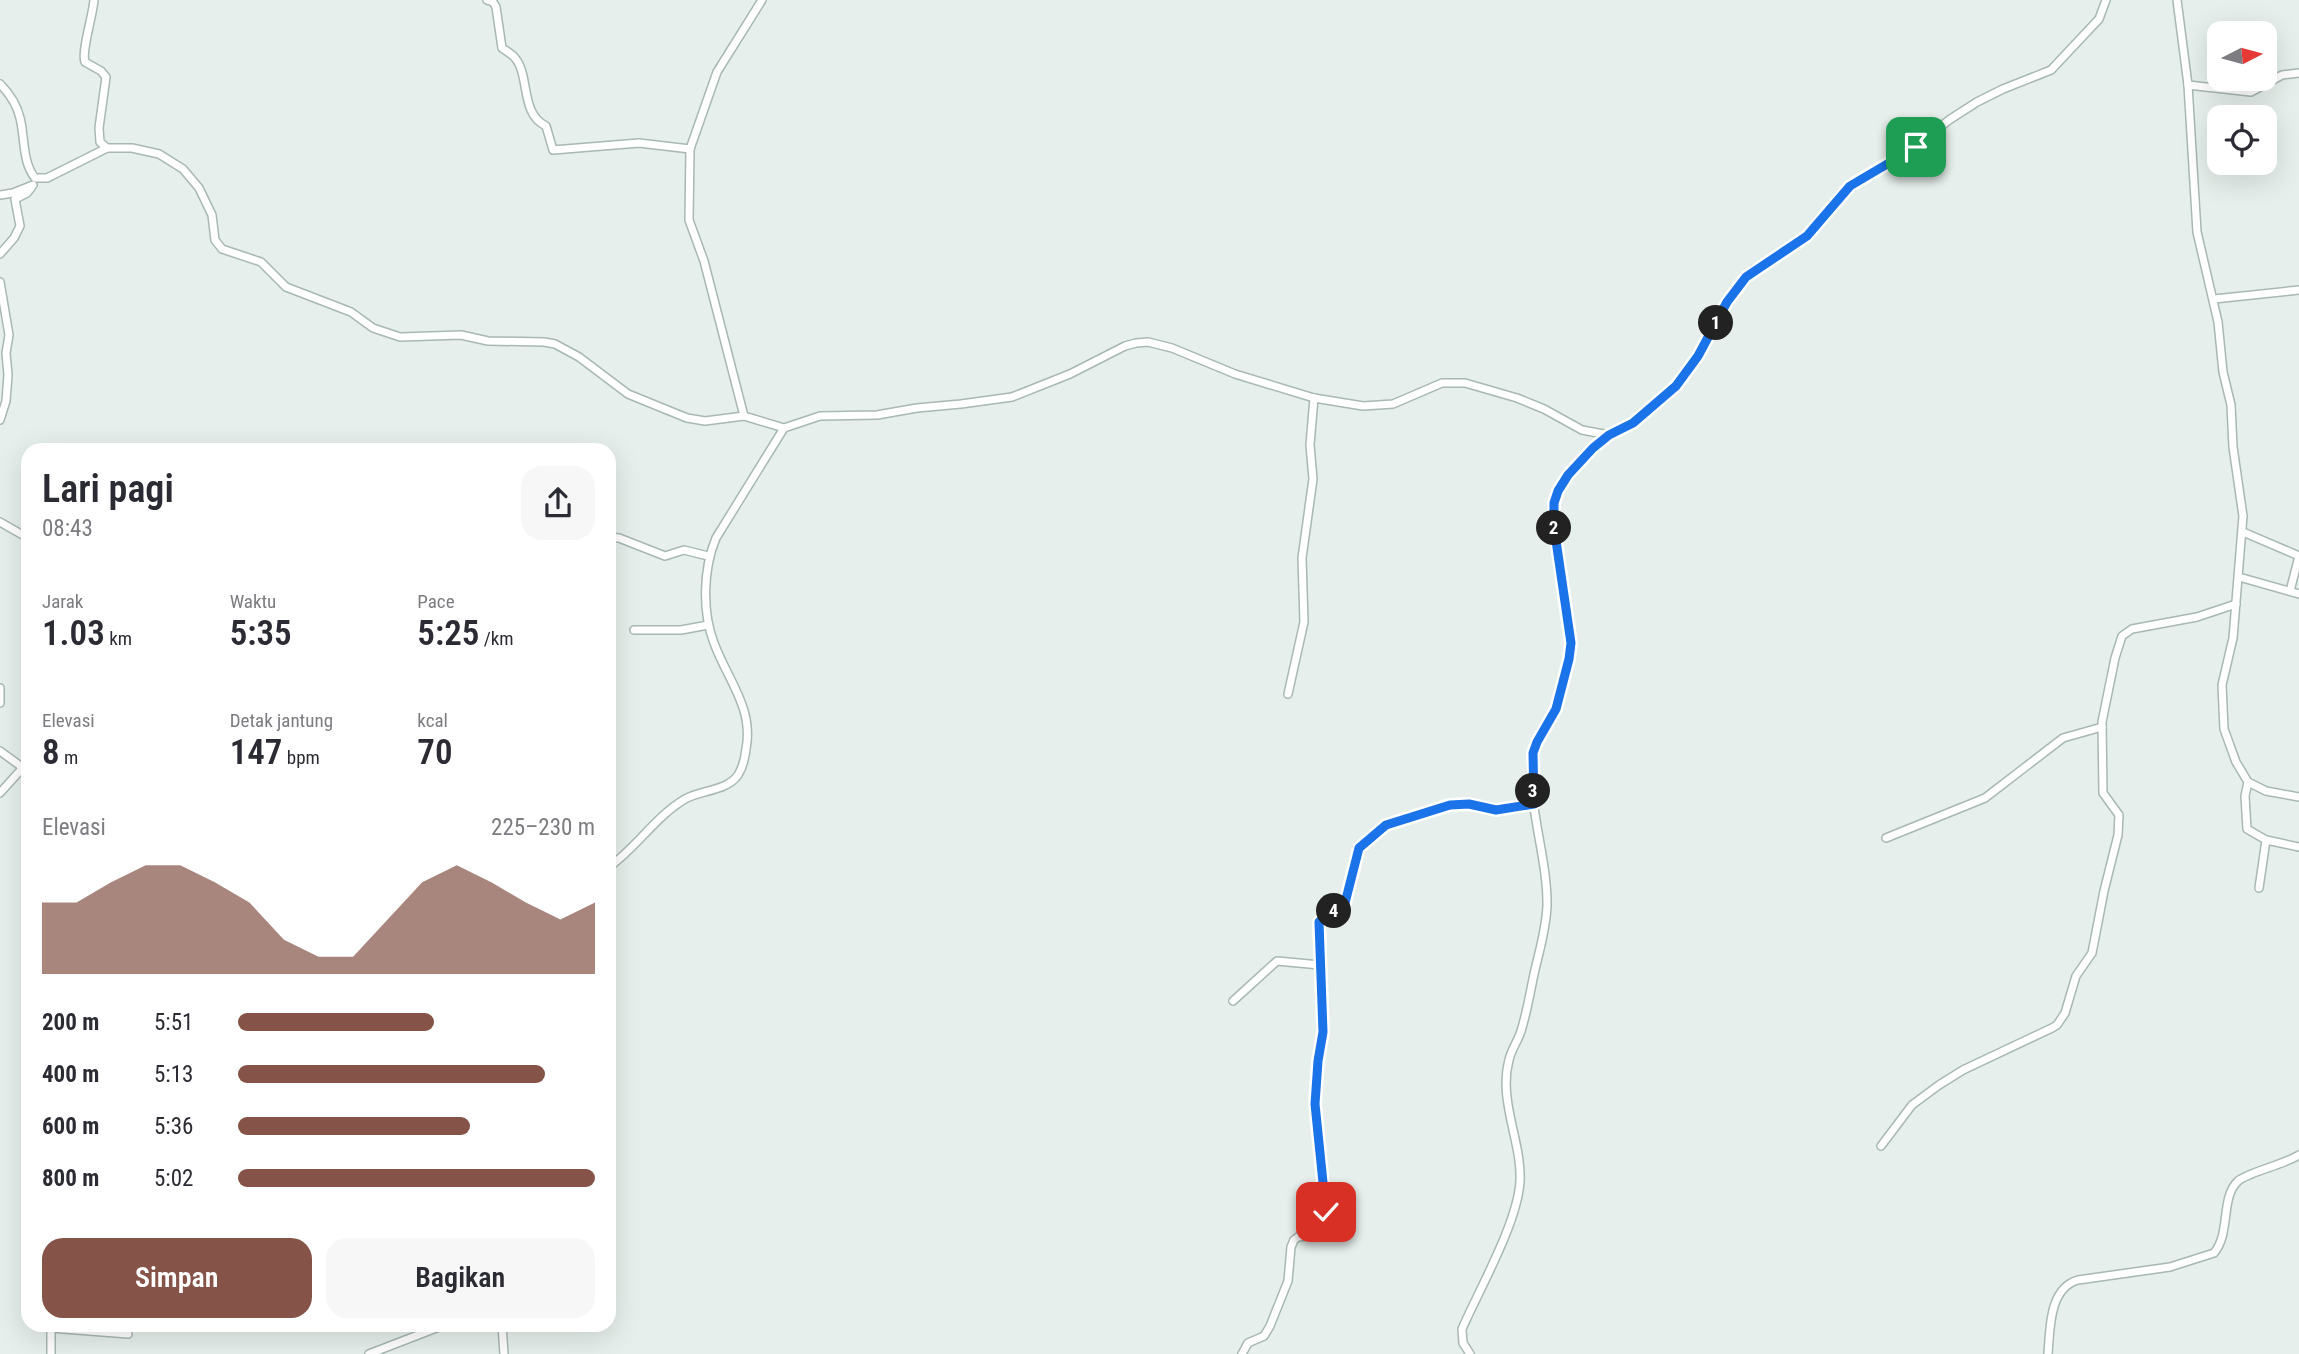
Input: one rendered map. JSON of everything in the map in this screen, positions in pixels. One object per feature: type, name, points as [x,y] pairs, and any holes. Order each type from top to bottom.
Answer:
[{"type":"street","points":[[94,0],[90,32],[83,55],[85,62],[106,77],[99,128],[100,142],[107,148]]},
{"type":"street","points":[[487,0],[496,7],[501,47],[517,60],[531,109],[536,120],[547,127],[553,150],[639,143],[690,149]]},
{"type":"street","points":[[744,416],[704,261],[689,220],[690,149],[717,72],[762,0]]},
{"type":"street","points":[[1470,1354],[1463,1343],[1462,1329],[1508,1226],[1516,1205],[1520,1181],[1506,1077],[1509,1059],[1527,1016],[1547,905],[1544,854],[1534,804],[1533,753],[1556,709],[1571,643],[1556,549],[1554,503],[1558,491],[1568,475],[1593,448],[1609,435],[1633,423],[1676,386],[1698,356],[1727,302],[1754,269],[1776,258],[1807,236],[1850,186],[1863,177],[1916,147],[1949,120],[1977,102],[2051,71],[2099,19],[2106,0]]},
{"type":"street","points":[[2178,0],[2188,85],[2197,232],[2214,299],[2223,372],[2231,405],[2243,532],[2233,638],[2222,685],[2224,729],[2236,762],[2248,782],[2266,791],[2299,797]]},
{"type":"street","points":[[2188,85],[2251,92],[2282,75],[2299,74]]},
{"type":"street","points":[[0,84],[20,114],[28,165],[35,178]]},
{"type":"street","points":[[35,178],[43,179],[53,175],[107,148],[145,150],[173,162],[191,178],[206,199],[212,215],[215,240],[222,249],[261,262],[286,287],[351,312],[380,331],[400,337],[461,335],[488,341],[555,344],[579,357],[628,394],[687,418],[705,421],[744,416],[784,428],[827,415],[877,415],[1012,397],[1070,374],[1125,346],[1148,342],[1172,348],[1235,374],[1314,398],[1363,406],[1408,399],[1442,383],[1465,383],[1517,398],[1582,430],[1609,435]]},
{"type":"street","points":[[0,254],[20,226],[16,197],[27,193],[35,178]]},
{"type":"street","points":[[0,195],[31,188]]},
{"type":"street","points":[[0,282],[9,335],[6,353],[6,401],[0,420]]},
{"type":"street","points":[[2214,299],[2299,290]]},
{"type":"street","points":[[1288,694],[1304,622],[1303,558],[1313,479],[1310,445],[1314,398]]},
{"type":"street","points":[[616,862],[655,823],[679,804],[733,780],[742,768],[747,743],[745,711],[708,625],[708,556],[716,538],[784,428]]},
{"type":"street","points":[[0,522],[21,534]]},
{"type":"street","points":[[2239,577],[2295,593],[2299,556],[2243,532]]},
{"type":"street","points":[[616,538],[665,556],[684,551],[708,556]]},
{"type":"street","points":[[1881,1146],[1912,1105],[1939,1085],[1963,1070],[2052,1028],[2060,1021],[2076,976],[2092,953],[2118,835],[2119,815],[2103,793],[2102,727],[2115,658],[2126,631],[2197,617],[2236,604]]},
{"type":"street","points":[[634,630],[681,630],[708,625]]},
{"type":"street","points":[[0,688],[0,703]]},
{"type":"street","points":[[1886,838],[1985,798],[2063,738],[2102,727]]},
{"type":"street","points":[[0,751],[21,762]]},
{"type":"street","points":[[0,793],[21,769]]},
{"type":"street","points":[[2248,782],[2245,796],[2247,829],[2266,840],[2299,847]]},
{"type":"street","points":[[1242,1354],[1245,1346],[1265,1336],[1270,1326],[1288,1281],[1294,1240],[1315,1235],[1325,1221],[1326,1193],[1315,1104],[1323,1032],[1319,922],[1345,903],[1359,848],[1381,829],[1400,819],[1450,805],[1469,804],[1496,810],[1534,804]]},
{"type":"street","points":[[2259,888],[2266,840]]},
{"type":"street","points":[[1233,1002],[1277,961],[1320,965]]},
{"type":"street","points":[[2048,1354],[2050,1327],[2058,1293],[2065,1284],[2169,1267],[2214,1253],[2219,1247],[2229,1196],[2235,1184],[2243,1178],[2299,1155]]},
{"type":"street","points":[[51,1332],[51,1354]]},
{"type":"street","points":[[109,1332],[128,1334]]},
{"type":"street","points":[[369,1354],[426,1332]]},
{"type":"street","points":[[502,1332],[504,1354]]},
{"type":"route","points":[[1326,1212],[1315,1104],[1323,1032],[1319,922],[1325,915],[1345,903],[1356,853],[1386,825],[1450,805],[1469,804],[1496,810],[1534,804],[1533,753],[1556,709],[1571,643],[1554,527],[1554,503],[1558,491],[1568,475],[1593,448],[1652,409],[1676,386],[1698,356],[1727,302],[1754,269],[1776,258],[1807,236],[1850,186],[1916,147]]}]
